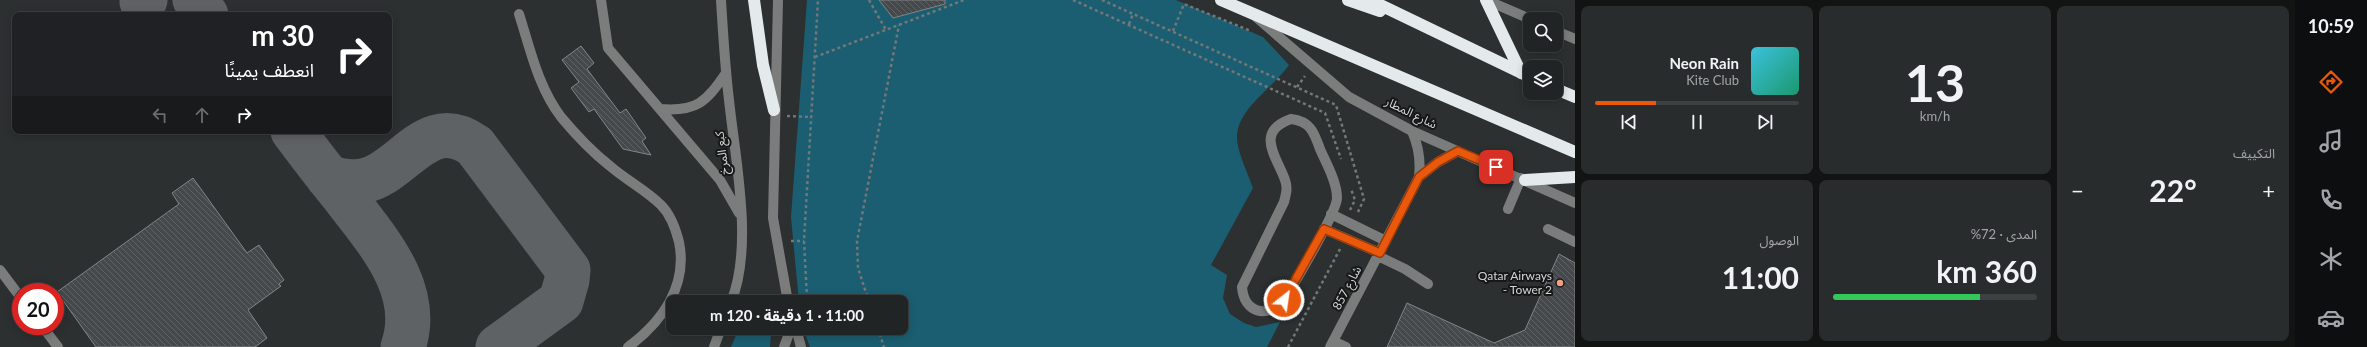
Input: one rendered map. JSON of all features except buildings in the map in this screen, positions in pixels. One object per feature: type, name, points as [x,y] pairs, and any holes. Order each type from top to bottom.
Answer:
[{"type":"highway","points":[[754,0],[763,65],[774,113]]},
{"type":"highway","name":"شارع المطار","points":[[1221,0],[1255,16],[1575,152]]},
{"type":"highway","points":[[1348,0],[1437,32]]},
{"type":"highway","points":[[1370,0],[1523,74]]},
{"type":"highway","points":[[1486,0],[1523,69]]},
{"type":"highway","points":[[1563,92],[1575,98]]},
{"type":"highway","points":[[1523,179],[1575,177]]},
{"type":"street","points":[[601,0],[608,48],[720,180],[742,218]]},
{"type":"street","name":"كبع المرخ","points":[[721,0],[726,73],[742,218],[739,269],[733,295]]},
{"type":"street","points":[[778,0],[774,113],[775,184],[773,218],[787,295]]},
{"type":"street","points":[[1486,0],[1523,16]]},
{"type":"street","points":[[519,14],[542,84],[560,115],[594,152],[661,206],[676,230],[682,258],[678,286],[664,311],[643,336],[628,347]]},
{"type":"street","name":"شارع المطار","points":[[1255,16],[1349,97],[1412,130],[1575,203]]},
{"type":"street","points":[[1563,34],[1575,39]]},
{"type":"street","points":[[660,109],[684,110],[699,104],[711,94],[726,73]]},
{"type":"street","points":[[1291,119],[1300,120],[1312,129],[1336,193],[1337,199],[1324,229],[1284,300],[1277,309],[1267,311],[1257,310],[1248,305],[1243,297],[1242,287],[1284,202],[1287,190],[1286,181],[1272,153],[1270,142],[1276,128],[1281,123],[1291,119]]},
{"type":"street","name":"شارع 857","points":[[1412,130],[1418,145],[1419,177]]},
{"type":"street","name":"شارع 857","points":[[1332,344],[1419,177],[1438,162],[1458,151]]},
{"type":"street","points":[[1508,209],[1523,179]]},
{"type":"street","points":[[1331,214],[1386,242]]},
{"type":"street","points":[[1324,229],[1379,255],[1428,284]]},
{"type":"street","points":[[1548,229],[1575,242]]},
{"type":"street","points":[[0,270],[12,286]]},
{"type":"street","points":[[49,335],[58,347]]},
{"type":"street","points":[[714,347],[718,335]]},
{"type":"street","points":[[784,347],[788,335]]},
{"type":"street","points":[[798,335],[801,347]]},
{"type":"street","points":[[1332,344],[1346,347]]},
{"type":"path","points":[[807,295],[804,241],[818,0]]},
{"type":"path","points":[[869,0],[886,30]]},
{"type":"path","points":[[815,57],[964,0]]},
{"type":"path","points":[[1073,0],[1325,113],[1342,164]]},
{"type":"path","points":[[1173,31],[1184,4],[1254,32]]},
{"type":"path","points":[[1129,24],[1133,14]]},
{"type":"path","points":[[867,295],[858,268],[857,241],[899,25]]},
{"type":"path","points":[[1297,87],[1305,75],[1299,70]]},
{"type":"path","points":[[774,113],[811,117]]},
{"type":"path","points":[[1350,186],[1355,200],[1349,211],[1352,214]]},
{"type":"path","points":[[880,335],[884,347]]},
{"type":"shaded area","points":[[807,0],[1176,0],[1263,37],[1289,65],[1254,102],[1240,123],[1237,134],[1238,146],[1253,188],[1211,265],[1227,275],[1223,298],[1230,314],[1244,323],[1256,327],[1280,322],[1267,347],[810,347],[806,335],[908,335],[908,295],[798,295],[791,217]]},
{"type":"shaded area","points":[[736,335],[771,335],[770,347],[731,347]]},
{"type":"taxiway","points":[[195,0],[204,12]]},
{"type":"taxiway","points":[[295,134],[370,231],[394,267],[402,286],[407,306],[408,326],[403,347]]},
{"type":"taxiway","points":[[328,177],[349,182],[360,182],[370,179],[383,173],[419,146],[431,139],[445,136],[459,137],[475,146],[568,270],[567,280],[561,301],[498,347]]},
{"type":"place","name":"Qatar Airways - Tower 2","points":[[1560,283]]},
{"type":"route","points":[[1284,300],[1324,229],[1380,253],[1419,177],[1428,169],[1458,151],[1496,167]]}]
